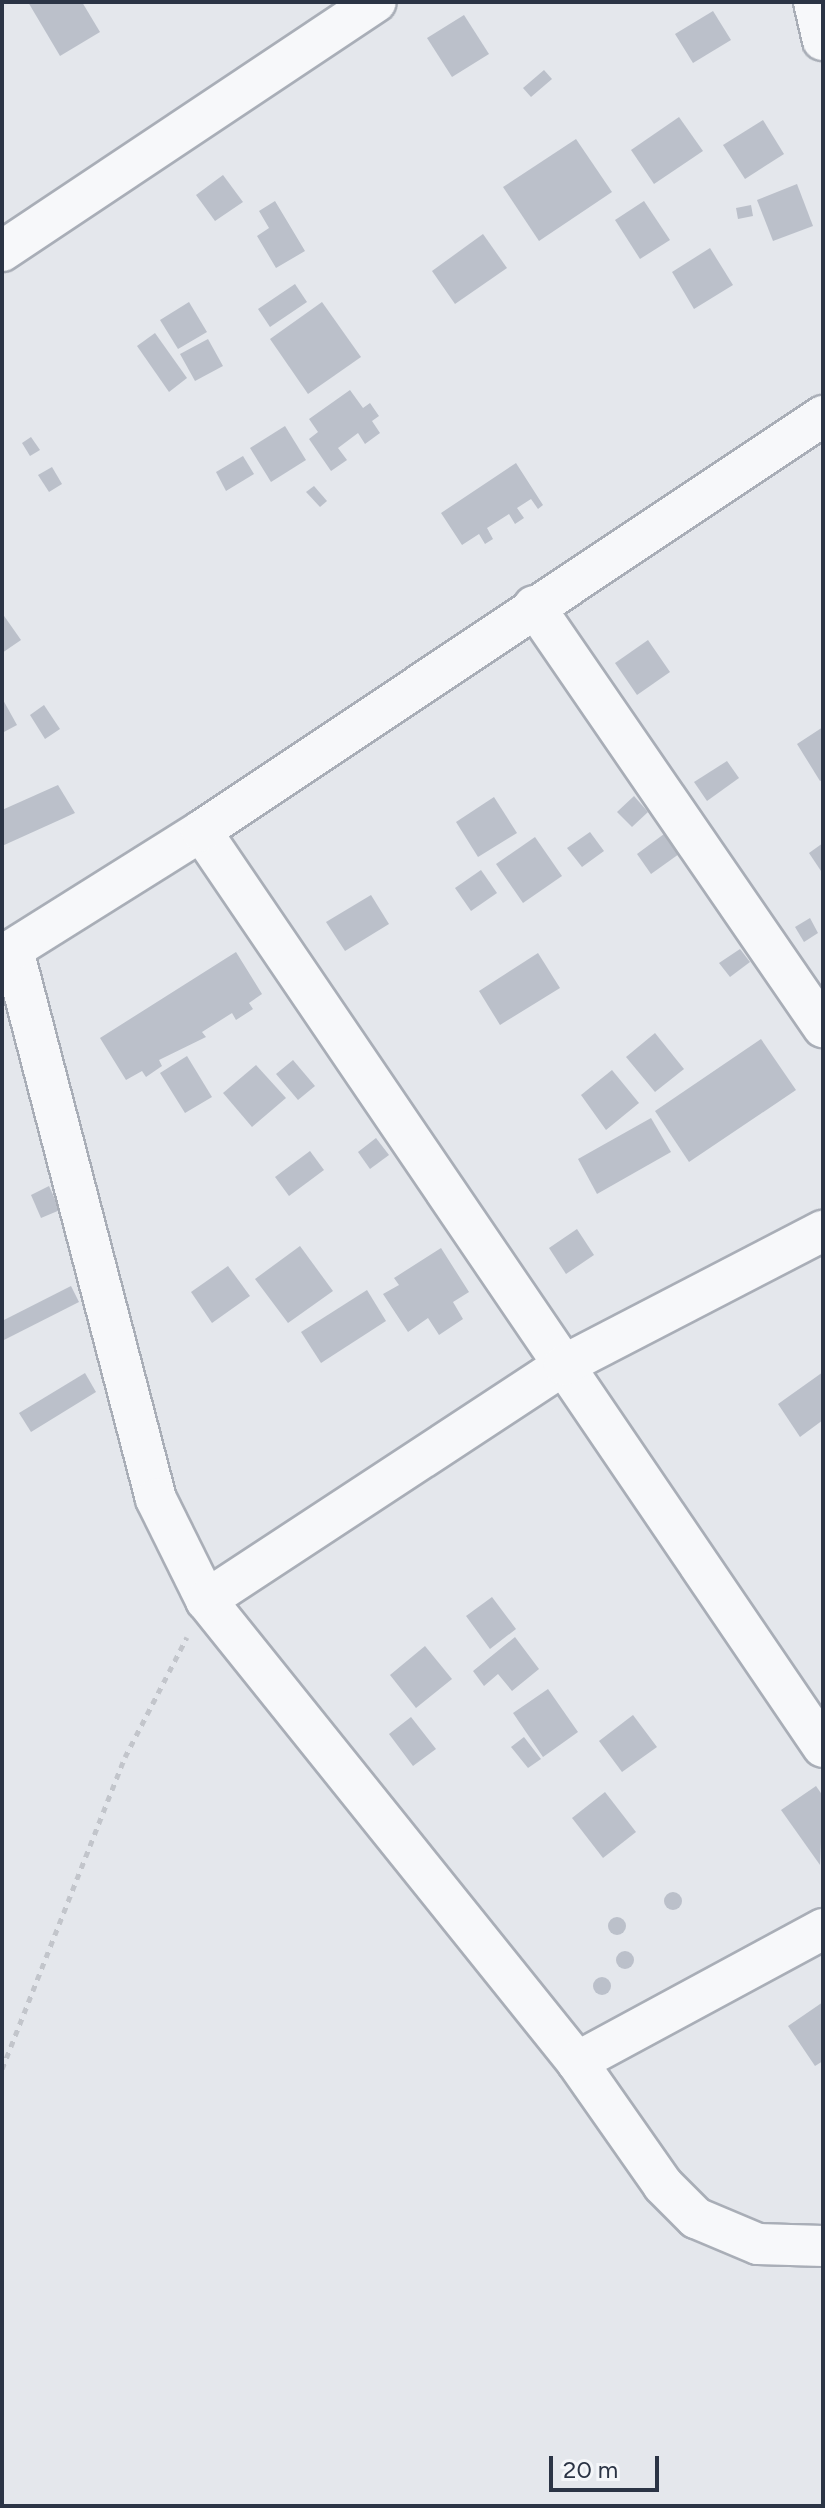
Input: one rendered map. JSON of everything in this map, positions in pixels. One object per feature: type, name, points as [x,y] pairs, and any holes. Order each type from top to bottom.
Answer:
[{"type":"street","points":[[2,251],[376,2]]},
{"type":"street","points":[[814,2],[823,40]]},
{"type":"street","points":[[823,416],[201,831],[7,953],[156,1499],[206,1600],[577,2062],[663,2185],[696,2218],[758,2244],[823,2246]]},
{"type":"street","points":[[534,606],[823,1027]]},
{"type":"street","points":[[201,831],[823,1747]]},
{"type":"street","points":[[206,1600],[564,1365],[823,1231]]},
{"type":"street","points":[[577,2062],[823,1929]]},
{"type":"path","points":[[2,2069],[125,1757],[206,1600]]},
{"type":"building","points":[[28,2],[82,2],[100,32],[60,56]]},
{"type":"building","points":[[713,11],[731,40],[693,63],[675,34]]},
{"type":"building","points":[[464,15],[489,54],[452,77],[427,38]]},
{"type":"building","points":[[544,70],[552,79],[531,97],[523,88]]},
{"type":"building","points":[[679,117],[703,151],[654,184],[631,150]]},
{"type":"building","points":[[763,120],[784,154],[745,179],[723,145]]},
{"type":"building","points":[[576,139],[612,192],[539,241],[503,187]]},
{"type":"building","points":[[223,175],[243,202],[215,221],[196,195]]},
{"type":"building","points":[[797,184],[813,226],[773,241],[757,200]]},
{"type":"building","points":[[275,201],[305,251],[276,268],[257,236],[269,228],[259,211]]},
{"type":"building","points":[[644,201],[670,240],[640,259],[615,220]]},
{"type":"building","points":[[751,205],[753,216],[738,219],[736,208]]},
{"type":"building","points":[[483,234],[507,268],[455,304],[432,271]]},
{"type":"building","points":[[710,248],[733,285],[694,309],[672,272]]},
{"type":"building","points":[[295,284],[307,302],[270,327],[258,309]]},
{"type":"building","points":[[189,302],[207,332],[178,349],[160,320]]},
{"type":"building","points":[[322,302],[361,357],[308,394],[270,339]]},
{"type":"building","points":[[155,333],[187,378],[169,392],[137,346]]},
{"type":"building","points":[[208,339],[223,366],[195,381],[180,354]]},
{"type":"building","points":[[350,390],[363,408],[370,403],[379,416],[372,421],[380,433],[365,444],[358,433],[338,448],[347,460],[331,471],[309,439],[318,432],[309,419]]},
{"type":"building","points":[[285,426],[306,460],[271,482],[250,448]]},
{"type":"building","points":[[31,437],[40,450],[30,456],[22,443]]},
{"type":"building","points":[[243,456],[254,474],[226,491],[216,472]]},
{"type":"building","points":[[516,463],[543,505],[538,509],[531,499],[517,508],[524,518],[515,524],[509,514],[487,528],[493,539],[485,544],[479,534],[462,545],[441,513]]},
{"type":"building","points":[[52,467],[62,484],[49,492],[38,475]]},
{"type":"building","points":[[314,486],[327,501],[320,507],[306,492]]},
{"type":"building","points":[[2,613],[21,640],[2,653]]},
{"type":"building","points":[[648,640],[670,672],[637,695],[615,663]]},
{"type":"building","points":[[2,698],[17,725],[2,733]]},
{"type":"building","points":[[44,705],[60,729],[45,739],[30,715]]},
{"type":"building","points":[[823,727],[823,780],[820,781],[797,744]]},
{"type":"building","points":[[727,761],[739,778],[707,801],[694,782]]},
{"type":"building","points":[[58,785],[75,813],[2,846],[2,810]]},
{"type":"building","points":[[634,796],[648,812],[632,827],[617,812]]},
{"type":"building","points":[[494,797],[517,833],[478,857],[456,822]]},
{"type":"building","points":[[590,832],[604,851],[582,867],[567,848]]},
{"type":"building","points":[[664,834],[679,854],[651,874],[637,854]]},
{"type":"building","points":[[535,837],[562,876],[523,903],[496,864]]},
{"type":"building","points":[[823,843],[823,874],[809,853]]},
{"type":"building","points":[[481,870],[497,893],[471,911],[455,888]]},
{"type":"building","points":[[371,895],[389,924],[345,951],[326,922]]},
{"type":"building","points":[[810,918],[818,933],[804,942],[795,927]]},
{"type":"building","points":[[740,949],[750,962],[730,977],[719,963]]},
{"type":"building","points":[[236,952],[262,994],[249,1003],[253,1009],[236,1020],[232,1013],[202,1032],[206,1037],[159,1060],[162,1066],[146,1077],[142,1071],[126,1080],[100,1038]]},
{"type":"building","points":[[538,953],[560,988],[500,1025],[479,991]]},
{"type":"building","points":[[655,1033],[684,1069],[655,1092],[626,1057]]},
{"type":"building","points":[[761,1039],[796,1090],[689,1162],[655,1111]]},
{"type":"building","points":[[187,1056],[212,1097],[185,1113],[160,1073]]},
{"type":"building","points":[[293,1060],[315,1086],[298,1100],[276,1074]]},
{"type":"building","points":[[256,1065],[286,1098],[252,1127],[223,1093]]},
{"type":"building","points":[[612,1070],[639,1103],[606,1130],[581,1095]]},
{"type":"building","points":[[651,1118],[671,1152],[597,1194],[578,1159]]},
{"type":"building","points":[[376,1138],[389,1155],[370,1169],[358,1152]]},
{"type":"building","points":[[310,1151],[324,1170],[289,1196],[275,1177]]},
{"type":"building","points":[[49,1186],[60,1210],[41,1218],[31,1195]]},
{"type":"building","points":[[577,1229],[594,1255],[566,1274],[549,1248]]},
{"type":"building","points":[[300,1246],[333,1291],[288,1323],[255,1279]]},
{"type":"building","points":[[441,1248],[469,1292],[453,1302],[463,1319],[439,1335],[428,1318],[408,1332],[383,1294],[399,1285],[394,1278]]},
{"type":"building","points":[[228,1266],[250,1296],[212,1323],[191,1292]]},
{"type":"building","points":[[71,1286],[79,1302],[2,1341],[2,1321]]},
{"type":"building","points":[[367,1290],[386,1321],[321,1363],[301,1332]]},
{"type":"building","points":[[823,1372],[823,1420],[800,1437],[778,1404]]},
{"type":"building","points":[[85,1373],[96,1392],[31,1432],[19,1413]]},
{"type":"building","points":[[492,1597],[516,1629],[490,1649],[466,1616]]},
{"type":"building","points":[[515,1637],[539,1669],[512,1691],[498,1674],[484,1686],[473,1671]]},
{"type":"building","points":[[425,1646],[452,1679],[416,1708],[390,1675]]},
{"type":"building","points":[[548,1689],[578,1732],[543,1757],[513,1713]]},
{"type":"building","points":[[633,1715],[657,1747],[622,1772],[599,1741]]},
{"type":"building","points":[[411,1717],[436,1749],[413,1766],[389,1734]]},
{"type":"building","points":[[524,1737],[541,1759],[528,1768],[511,1747]]},
{"type":"building","points":[[816,1786],[823,1796],[820,1865],[781,1810]]},
{"type":"building","points":[[605,1792],[636,1832],[603,1858],[572,1818]]},
{"type":"building","points":[[669,1892],[677,1892],[682,1901],[680,1908],[669,1910],[664,1905],[664,1897]]},
{"type":"building","points":[[617,1917],[624,1919],[624,1933],[617,1935],[610,1933],[608,1926],[610,1919]]},
{"type":"building","points":[[621,1951],[629,1951],[634,1960],[632,1967],[621,1969],[616,1964],[616,1956]]},
{"type":"building","points":[[602,1977],[609,1979],[609,1993],[602,1995],[595,1993],[593,1986],[595,1979]]},
{"type":"building","points":[[823,2002],[823,2061],[815,2066],[788,2026]]}]
